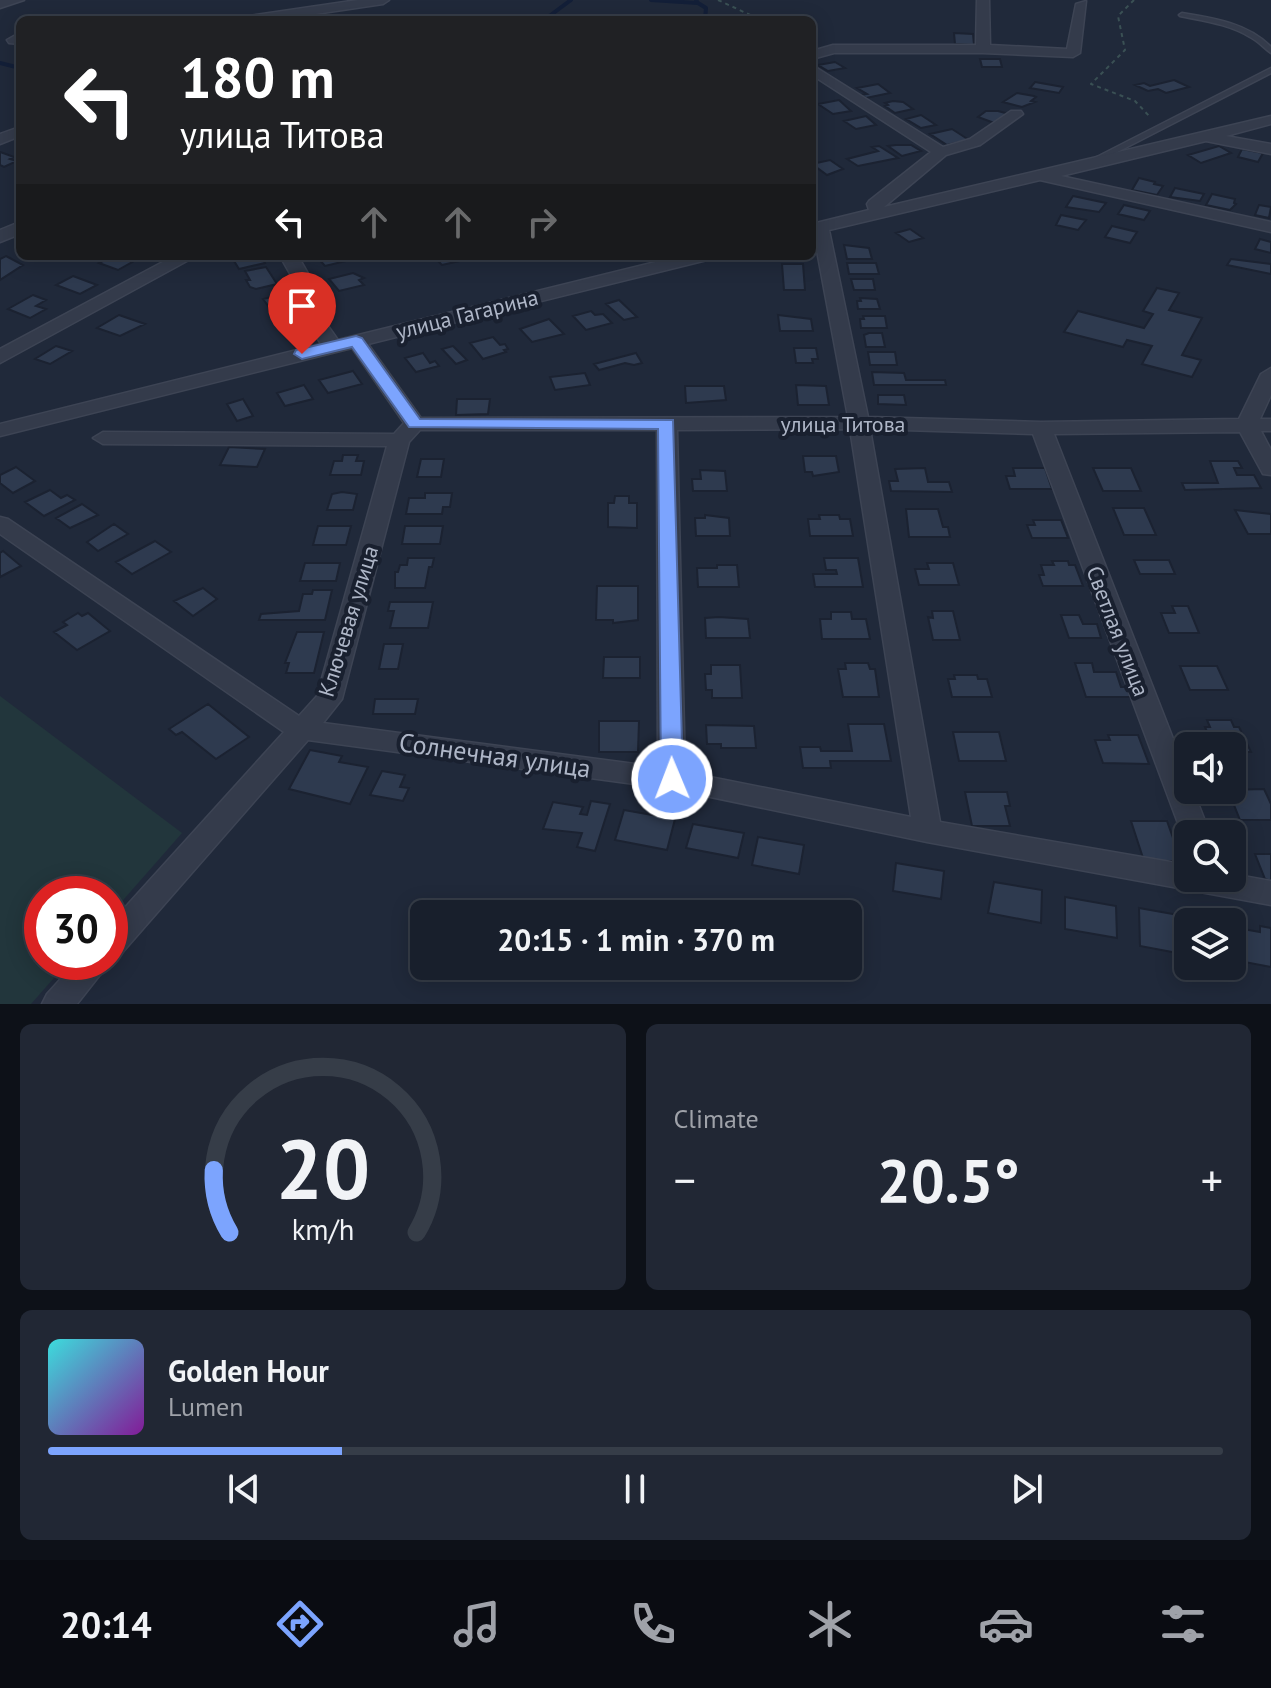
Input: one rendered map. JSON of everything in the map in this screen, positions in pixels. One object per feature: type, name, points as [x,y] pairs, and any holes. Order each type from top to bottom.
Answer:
[{"type":"street","points":[[0,4],[18,0]]},
{"type":"street","points":[[276,16],[383,0]]},
{"type":"street","points":[[983,0],[983,49]]},
{"type":"street","points":[[816,54],[833,49],[983,49],[1073,53],[1082,4]]},
{"type":"street","points":[[816,72],[941,152]]},
{"type":"street","points":[[878,211],[875,204],[941,152],[975,142],[1016,114]]},
{"type":"street","points":[[927,831],[859,423],[816,228],[878,211],[1045,177],[1093,161],[1271,120]]},
{"type":"street","points":[[1207,137],[1271,149]]},
{"type":"street","points":[[1045,177],[1271,227]]},
{"type":"street","points":[[0,357],[180,260]]},
{"type":"street","points":[[291,260],[306,286],[312,316],[344,344],[407,432]]},
{"type":"street","name":"улица Гагарина","points":[[0,430],[685,260]]},
{"type":"street","points":[[1271,374],[1247,425],[1271,469]]},
{"type":"street","name":"улица Титова","points":[[103,438],[667,424],[859,423],[1041,428],[1271,425]]},
{"type":"street","points":[[667,424],[672,779]]},
{"type":"street","name":"Светлая улица","points":[[1041,428],[1191,820]]},
{"type":"street","name":"Ключевая улица","points":[[128,924],[299,729],[329,699],[407,432]]},
{"type":"street","name":"Солнечная улица","points":[[0,524],[299,729],[672,779],[927,831],[1174,874]]},
{"type":"street","name":"Солнечная улица","points":[[1246,888],[1271,893]]},
{"type":"street","points":[[58,1004],[79,980]]},
{"type":"lane","points":[[1182,15],[1222,22],[1266,44],[1271,51]]},
{"type":"lane","points":[[1093,161],[1271,70]]},
{"type":"path","points":[[718,0],[752,16]]},
{"type":"path","points":[[1134,0],[1118,16],[1125,50],[1091,84],[1135,101],[1159,126]]},
{"type":"shaded area","points":[[0,696],[182,833],[128,894],[128,876],[24,876],[24,980],[52,980],[31,1004],[0,1004]]},
{"type":"building","points":[[954,33],[973,34],[974,45],[955,44]]},
{"type":"building","points":[[980,59],[1000,59],[1002,67],[982,67]]},
{"type":"building","points":[[835,62],[845,68],[828,71],[818,65]]},
{"type":"building","points":[[1174,80],[1189,87],[1166,93],[1158,89],[1148,91],[1135,85],[1144,83],[1150,86]]},
{"type":"building","points":[[1035,82],[1063,87],[1059,93],[1030,88]]},
{"type":"building","points":[[878,84],[890,93],[866,98],[861,95],[867,94],[857,88]]},
{"type":"building","points":[[1017,93],[1036,97],[1031,101],[1035,102],[1022,107],[1003,102]]},
{"type":"building","points":[[839,100],[851,111],[833,114],[818,104]]},
{"type":"building","points":[[903,102],[913,109],[895,113],[885,106],[888,105],[885,103]]},
{"type":"building","points":[[986,111],[1009,114],[997,124],[978,117]]},
{"type":"building","points":[[921,115],[936,125],[921,128],[906,119]]},
{"type":"building","points":[[866,116],[876,125],[856,129],[844,121]]},
{"type":"building","points":[[952,129],[969,140],[947,145],[930,134]]},
{"type":"building","points":[[911,145],[921,151],[902,156],[888,146]]},
{"type":"building","points":[[879,146],[898,158],[858,166],[847,159],[878,151],[872,147]]},
{"type":"building","points":[[1219,146],[1231,153],[1201,163],[1188,155]]},
{"type":"building","points":[[1242,149],[1263,153],[1258,162],[1238,157]]},
{"type":"building","points":[[0,152],[16,161],[4,167],[0,165]]},
{"type":"building","points":[[830,160],[843,169],[827,175],[816,167],[816,163]]},
{"type":"building","points":[[1139,178],[1163,186],[1157,195],[1132,190]]},
{"type":"building","points":[[1175,188],[1204,194],[1200,201],[1170,197]]},
{"type":"building","points":[[1212,194],[1235,199],[1236,204],[1230,210],[1206,205]]},
{"type":"building","points":[[1073,196],[1106,203],[1099,212],[1066,207]]},
{"type":"building","points":[[1124,205],[1150,211],[1144,220],[1118,214]]},
{"type":"building","points":[[1259,205],[1271,207],[1269,218],[1255,215]]},
{"type":"building","points":[[1061,215],[1086,220],[1078,230],[1056,225]]},
{"type":"building","points":[[1112,226],[1137,232],[1130,243],[1105,237]]},
{"type":"building","points":[[910,229],[923,238],[909,242],[896,233]]},
{"type":"building","points":[[1260,239],[1271,242],[1271,253],[1255,249]]},
{"type":"building","points":[[844,245],[869,248],[872,259],[847,259]]},
{"type":"building","points":[[6,256],[23,265],[0,280],[0,259]]},
{"type":"building","points":[[1231,259],[1271,264],[1271,274],[1227,265]]},
{"type":"building","points":[[105,260],[134,261],[118,270],[99,263]]},
{"type":"building","points":[[233,260],[263,260],[265,263],[239,269]]},
{"type":"building","points":[[320,260],[346,261],[325,266]]},
{"type":"building","points":[[437,260],[464,260],[442,265]]},
{"type":"building","points":[[847,263],[876,263],[879,274],[849,274]]},
{"type":"building","points":[[782,264],[803,264],[805,290],[784,290]]},
{"type":"building","points":[[266,267],[277,284],[256,289],[250,287],[245,271]]},
{"type":"building","points":[[353,273],[364,278],[359,280],[364,285],[339,291],[329,279]]},
{"type":"building","points":[[73,276],[97,285],[80,294],[56,285]]},
{"type":"building","points":[[851,279],[873,279],[875,290],[854,290]]},
{"type":"building","points":[[1157,288],[1179,293],[1169,310],[1202,318],[1182,355],[1201,360],[1192,377],[1142,364],[1152,346],[1127,340],[1123,347],[1064,332],[1078,311],[1144,328],[1153,314],[1143,311]]},
{"type":"building","points":[[295,291],[301,299],[269,307],[263,299]]},
{"type":"building","points":[[33,295],[46,300],[36,306],[46,309],[30,318],[8,309]]},
{"type":"building","points":[[860,298],[877,299],[880,309],[858,309],[857,301],[861,301]]},
{"type":"building","points":[[619,300],[637,317],[624,320],[606,304]]},
{"type":"building","points":[[591,311],[595,315],[603,314],[612,323],[586,330],[573,316]]},
{"type":"building","points":[[119,315],[145,324],[120,336],[97,328]]},
{"type":"building","points":[[778,315],[811,319],[813,331],[780,331]]},
{"type":"building","points":[[863,316],[885,316],[887,328],[861,328],[860,319],[864,319]]},
{"type":"building","points":[[549,319],[564,334],[532,342],[520,329]]},
{"type":"building","points":[[882,333],[885,347],[866,347],[864,335]]},
{"type":"building","points":[[493,337],[508,349],[483,359],[470,343]]},
{"type":"building","points":[[56,346],[72,351],[50,364],[35,359]]},
{"type":"building","points":[[453,346],[467,360],[456,364],[442,349]]},
{"type":"building","points":[[794,348],[816,348],[818,359],[812,359],[813,363],[796,363]]},
{"type":"building","points":[[868,352],[895,352],[897,365],[870,365]]},
{"type":"building","points":[[423,353],[430,363],[435,361],[439,366],[416,372],[405,358]]},
{"type":"building","points":[[636,353],[642,363],[625,363],[599,370],[594,364]]},
{"type":"building","points":[[353,371],[362,384],[328,393],[319,380]]},
{"type":"building","points":[[872,372],[904,373],[906,380],[945,380],[946,385],[874,385]]},
{"type":"building","points":[[585,373],[590,385],[555,390],[550,377]]},
{"type":"building","points":[[304,385],[313,399],[285,406],[277,393]]},
{"type":"building","points":[[796,385],[826,386],[829,405],[798,405]]},
{"type":"building","points":[[685,386],[724,386],[726,400],[686,403]]},
{"type":"building","points":[[878,395],[904,395],[906,405],[878,404]]},
{"type":"building","points":[[243,399],[253,416],[237,421],[227,404]]},
{"type":"building","points":[[457,399],[490,399],[488,414],[456,415]]},
{"type":"building","points":[[229,447],[265,449],[257,467],[220,465]]},
{"type":"building","points":[[343,455],[358,455],[356,461],[364,461],[361,475],[330,475],[334,461],[342,461]]},
{"type":"building","points":[[803,456],[836,456],[839,472],[813,476],[812,472],[805,472]]},
{"type":"building","points":[[421,459],[444,459],[441,477],[417,477]]},
{"type":"building","points":[[1210,461],[1238,461],[1242,468],[1234,468],[1237,475],[1254,475],[1261,488],[1185,490],[1182,483],[1218,483]]},
{"type":"building","points":[[16,467],[35,481],[13,493],[0,483],[0,475]]},
{"type":"building","points":[[925,468],[928,482],[949,482],[952,492],[891,491],[889,481],[898,481],[895,469]]},
{"type":"building","points":[[1013,468],[1045,468],[1052,489],[1010,489],[1006,476],[1015,476]]},
{"type":"building","points":[[1093,468],[1131,468],[1141,491],[1103,491]]},
{"type":"building","points":[[700,470],[725,471],[727,491],[693,491],[692,479],[701,479]]},
{"type":"building","points":[[50,490],[61,498],[67,495],[75,500],[44,516],[25,502]]},
{"type":"building","points":[[425,493],[452,493],[450,507],[443,507],[442,514],[406,514],[409,498],[425,498]]},
{"type":"building","points":[[332,494],[357,494],[353,510],[327,510]]},
{"type":"building","points":[[615,496],[629,496],[629,503],[637,503],[637,528],[608,527],[608,503],[614,503]]},
{"type":"building","points":[[82,504],[98,515],[70,528],[56,518]]},
{"type":"building","points":[[1113,508],[1144,508],[1156,535],[1124,535]]},
{"type":"building","points":[[906,509],[938,509],[943,527],[948,527],[950,537],[909,537]]},
{"type":"building","points":[[1235,510],[1271,514],[1271,534],[1248,534]]},
{"type":"building","points":[[705,515],[729,518],[730,536],[696,536],[695,518],[705,518]]},
{"type":"building","points":[[819,515],[839,515],[840,519],[850,519],[853,536],[810,536],[808,519],[820,519]]},
{"type":"building","points":[[1033,520],[1061,520],[1068,538],[1032,538],[1027,525],[1035,525]]},
{"type":"building","points":[[114,524],[128,534],[98,551],[87,542]]},
{"type":"building","points":[[318,526],[351,526],[346,545],[313,545]]},
{"type":"building","points":[[405,526],[443,526],[440,544],[402,544]]},
{"type":"building","points":[[155,541],[171,552],[132,574],[116,562]]},
{"type":"building","points":[[3,551],[21,566],[0,577],[0,553]]},
{"type":"building","points":[[408,558],[434,558],[425,588],[395,588],[395,572],[398,572],[400,565],[407,565]]},
{"type":"building","points":[[824,558],[858,558],[863,587],[815,587],[813,574],[837,574],[836,570],[826,570]]},
{"type":"building","points":[[1134,560],[1169,560],[1175,574],[1140,574]]},
{"type":"building","points":[[1052,561],[1068,561],[1069,565],[1075,565],[1083,586],[1043,586],[1039,575],[1044,575],[1041,565],[1054,565]]},
{"type":"building","points":[[305,563],[340,563],[336,581],[300,581]]},
{"type":"building","points":[[927,563],[953,563],[959,585],[919,585],[915,569],[929,569]]},
{"type":"building","points":[[717,565],[737,565],[739,587],[698,587],[697,568],[717,568]]},
{"type":"building","points":[[597,586],[638,586],[638,620],[613,623],[613,620],[596,620]]},
{"type":"building","points":[[203,588],[217,599],[193,616],[174,601]]},
{"type":"building","points":[[313,590],[332,590],[325,620],[259,620],[261,614],[299,611],[303,594],[312,594]]},
{"type":"building","points":[[390,602],[433,602],[428,628],[390,628],[394,611],[388,611]]},
{"type":"building","points":[[1172,606],[1188,606],[1199,633],[1169,633],[1161,613],[1175,613]]},
{"type":"building","points":[[932,611],[953,611],[960,640],[933,640],[928,617],[933,618]]},
{"type":"building","points":[[831,612],[851,612],[852,619],[866,619],[870,639],[822,639],[820,619],[831,619]]},
{"type":"building","points":[[78,613],[82,616],[88,613],[110,631],[77,650],[54,632],[67,625],[63,622]]},
{"type":"building","points":[[1061,615],[1079,615],[1083,624],[1097,624],[1101,638],[1069,638]]},
{"type":"building","points":[[705,618],[748,619],[750,638],[706,638]]},
{"type":"building","points":[[297,632],[324,632],[314,673],[286,673],[289,663],[285,663]]},
{"type":"building","points":[[384,644],[403,644],[398,669],[379,669]]},
{"type":"building","points":[[604,657],[640,657],[640,678],[603,678]]},
{"type":"building","points":[[845,663],[868,663],[870,669],[875,669],[879,697],[843,697],[838,669],[846,669]]},
{"type":"building","points":[[1075,663],[1092,663],[1094,672],[1116,672],[1121,687],[1130,687],[1133,697],[1086,697]]},
{"type":"building","points":[[711,665],[740,665],[742,698],[712,698],[712,690],[706,690],[705,674],[711,674]]},
{"type":"building","points":[[1180,666],[1217,666],[1228,690],[1190,690]]},
{"type":"building","points":[[954,675],[977,675],[978,679],[987,679],[992,697],[952,697],[948,679],[955,679]]},
{"type":"building","points":[[375,699],[418,699],[415,714],[373,714]]},
{"type":"building","points":[[208,704],[249,737],[216,759],[182,732],[176,735],[169,729]]},
{"type":"building","points":[[1207,720],[1231,720],[1241,732],[1207,732],[1205,727],[1210,727]]},
{"type":"building","points":[[599,721],[639,721],[638,752],[599,752]]},
{"type":"building","points":[[848,724],[884,724],[891,761],[830,761],[831,768],[803,768],[800,747],[852,751]]},
{"type":"building","points":[[706,725],[754,726],[756,748],[721,748],[721,744],[707,744]]},
{"type":"building","points":[[953,732],[999,732],[1006,761],[959,761]]},
{"type":"building","points":[[1108,735],[1138,735],[1149,764],[1103,763],[1095,740],[1110,740]]},
{"type":"building","points":[[310,750],[342,756],[339,762],[368,767],[350,804],[289,789]]},
{"type":"building","points":[[382,771],[405,775],[400,787],[409,788],[403,801],[370,795]]},
{"type":"building","points":[[1264,789],[1271,804],[1271,820],[1240,820],[1234,804],[1246,804],[1246,790]]},
{"type":"building","points":[[965,792],[1007,792],[1010,806],[1005,806],[1010,826],[972,826]]},
{"type":"building","points":[[591,801],[610,804],[595,851],[577,847],[582,833],[543,829],[553,802],[583,807],[580,814],[587,815]]},
{"type":"building","points":[[624,810],[675,819],[667,850],[615,840]]},
{"type":"building","points":[[1131,821],[1167,821],[1174,841],[1174,861],[1144,861]]},
{"type":"building","points":[[693,824],[744,833],[738,858],[686,848]]},
{"type":"building","points":[[758,837],[804,845],[799,874],[752,865]]},
{"type":"building","points":[[1255,854],[1271,854],[1271,881],[1265,879]]},
{"type":"building","points":[[896,863],[944,871],[941,899],[893,891]]},
{"type":"building","points":[[994,882],[1042,890],[1041,923],[988,913]]},
{"type":"building","points":[[1065,897],[1116,906],[1117,938],[1065,929]]},
{"type":"building","points":[[1139,908],[1174,914],[1174,952],[1140,946]]},
{"type":"building","points":[[1260,926],[1271,928],[1271,967],[1246,962],[1246,930],[1260,932]]},
{"type":"waterway","points":[[549,16],[571,0]]},
{"type":"waterway","points":[[651,0],[698,3]]},
{"type":"waterway","points":[[698,3],[706,8],[705,16]]},
{"type":"waterway","points":[[0,63],[16,67]]},
{"type":"route","points":[[302,354],[356,341],[415,424],[667,424],[672,779]]}]
